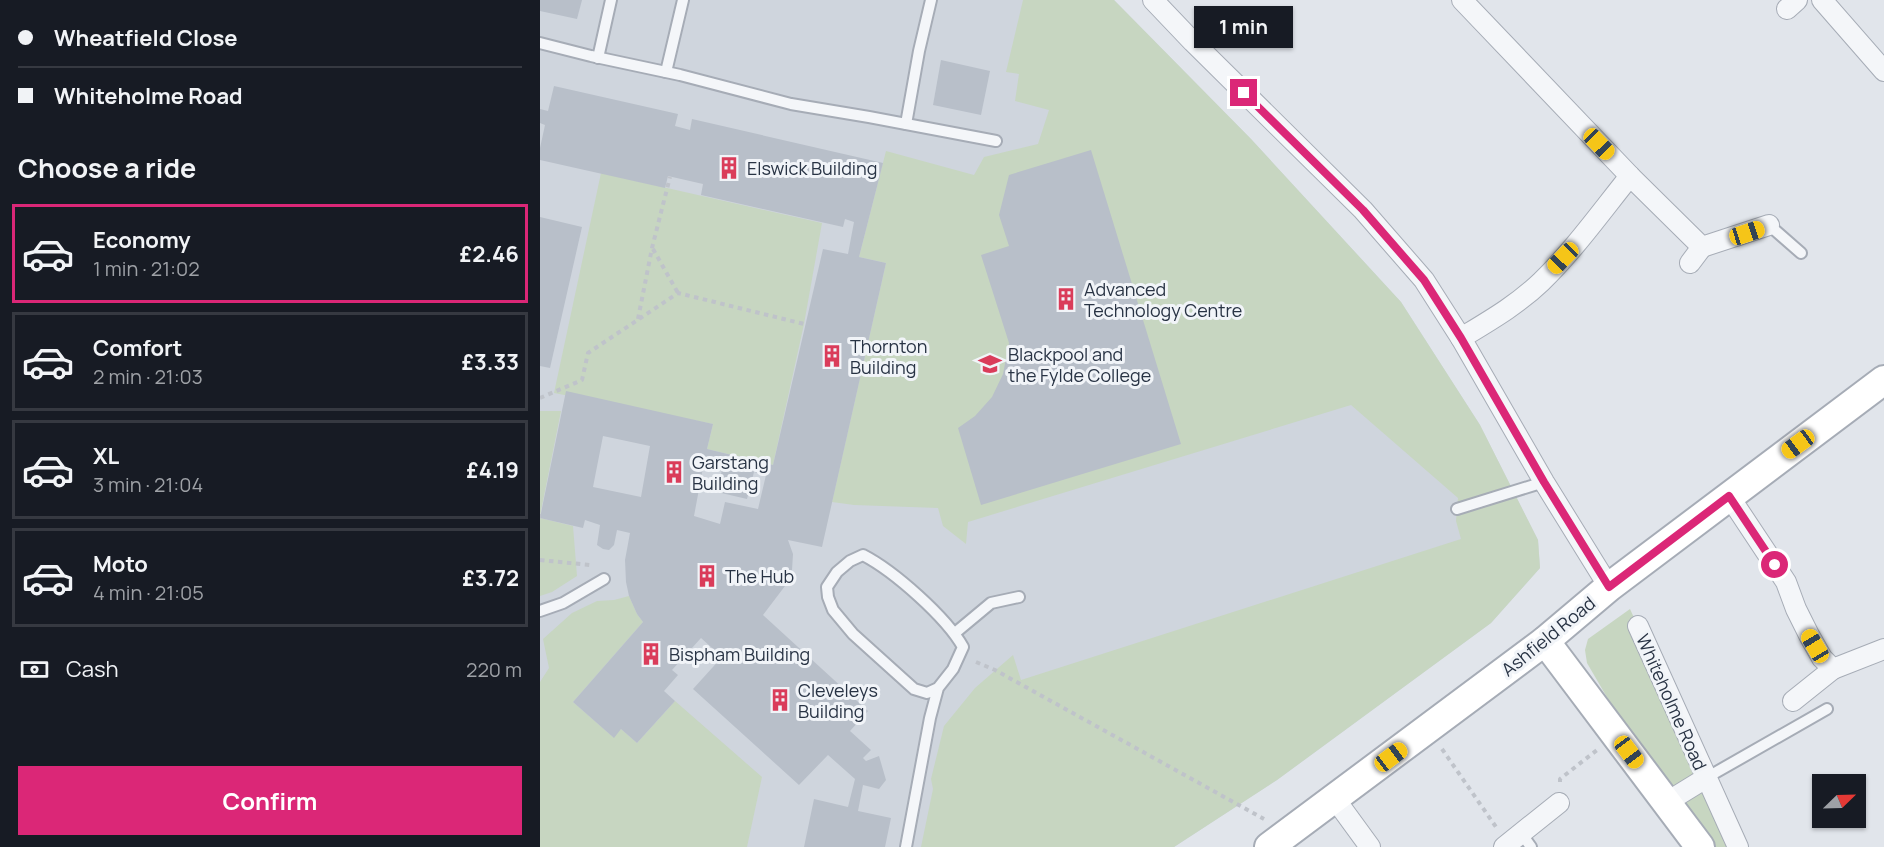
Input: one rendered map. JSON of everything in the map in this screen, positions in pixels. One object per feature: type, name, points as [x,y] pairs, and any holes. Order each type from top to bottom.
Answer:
[{"type":"street","points":[[1153,0],[1201,51],[1363,210],[1424,280],[1609,587]]},
{"type":"street","points":[[1462,0],[1630,176],[1696,255],[1769,225]]},
{"type":"street","points":[[1822,0],[1884,71]]},
{"type":"street","points":[[1461,338],[1500,315],[1539,284],[1630,176]]},
{"type":"street","name":"Ashfield Road","points":[[1278,840],[1545,641],[1609,587],[1884,380]]},
{"type":"street","points":[[1729,496],[1786,582],[1809,635],[1822,658],[1833,669]]},
{"type":"street","name":"Whiteholme Road","points":[[1638,626],[1738,847]]},
{"type":"street","points":[[1545,641],[1700,847]]},
{"type":"street","points":[[1793,701],[1833,669],[1884,649]]},
{"type":"street","name":"Whiteholme Road","points":[[1667,802],[1706,778]]},
{"type":"street","points":[[1335,799],[1370,847]]},
{"type":"street","points":[[1516,843],[1559,803]]},
{"type":"lane","points":[[598,58],[611,0]]},
{"type":"lane","points":[[666,72],[683,0]]},
{"type":"lane","points":[[906,124],[931,0]]},
{"type":"lane","points":[[540,43],[791,104],[996,141]]},
{"type":"lane","points":[[1769,225],[1801,253]]},
{"type":"lane","points":[[1457,509],[1544,482]]},
{"type":"lane","points":[[906,847],[930,718],[938,688],[952,669],[963,647],[955,633],[880,564],[863,555],[850,561],[837,572],[827,587],[833,610],[854,634],[914,689],[927,693],[938,688]]},
{"type":"lane","points":[[540,611],[563,603],[604,579]]},
{"type":"lane","points":[[955,633],[991,603],[1019,597]]},
{"type":"lane","points":[[1706,778],[1827,709]]},
{"type":"path","points":[[638,319],[652,248],[670,177]]},
{"type":"path","points":[[652,248],[678,293],[804,324]]},
{"type":"path","points":[[540,398],[582,380],[588,353],[678,293]]},
{"type":"path","points":[[540,560],[593,565]]},
{"type":"path","points":[[959,655],[995,670],[1278,840]]},
{"type":"path","points":[[1428,729],[1516,843]]},
{"type":"path","points":[[1559,803],[1560,779],[1616,735]]},
{"type":"shaded area","name":"Blackpool and the Fylde College","points":[[540,0],[1114,0],[1251,139],[1401,302],[1480,425],[1538,540],[1540,568],[1491,623],[1277,780],[1174,847],[540,847]]},
{"type":"green space","points":[[1023,0],[1114,0],[1251,139],[1401,302],[1480,425],[1538,540],[1540,568],[1491,623],[1277,780],[1174,847],[921,847],[933,789],[931,779],[944,726],[975,688],[1013,655],[1021,680],[1461,539],[1456,521],[1458,498],[1351,405],[968,522],[966,544],[943,526],[938,508],[832,502],[886,263],[859,257],[886,151],[974,175],[984,157],[1038,144],[1049,110],[1015,101],[1019,74],[1006,72]]},
{"type":"green space","points":[[601,173],[822,223],[804,324],[773,465],[707,449],[713,424],[554,393]]},
{"type":"green space","points":[[540,411],[561,411],[540,516]]},
{"type":"green space","points":[[540,518],[573,526],[577,576],[552,592],[540,596]]},
{"type":"green space","points":[[629,596],[643,622],[573,702],[613,737],[621,729],[637,743],[675,701],[762,777],[747,847],[540,847],[540,682],[549,668],[543,639],[572,613],[597,601]]},
{"type":"green space","points":[[1630,609],[1738,847],[1714,847],[1622,723],[1587,663],[1585,650],[1588,639]]},
{"type":"building","points":[[540,0],[582,0],[577,19],[540,11]]},
{"type":"building","points":[[941,60],[990,71],[981,115],[933,105]]},
{"type":"building","points":[[554,86],[678,114],[675,126],[690,130],[692,119],[883,163],[859,257],[886,263],[822,547],[788,540],[793,554],[792,570],[785,586],[763,615],[868,711],[850,731],[871,750],[863,758],[866,761],[879,756],[886,780],[879,789],[863,785],[858,811],[891,818],[885,847],[804,847],[814,799],[848,807],[855,779],[828,755],[799,785],[693,689],[722,657],[701,638],[672,670],[678,675],[664,691],[675,701],[637,743],[621,729],[614,738],[573,702],[643,622],[629,596],[626,582],[625,560],[630,533],[617,530],[614,545],[609,550],[603,549],[597,545],[600,525],[585,520],[583,528],[540,518],[566,391],[713,424],[707,449],[773,465],[823,249],[848,254],[854,222],[845,219],[843,227],[701,195],[703,184],[668,176],[665,188],[540,160],[545,125],[540,123],[540,109],[548,111]],"holes":[[[603,436],[650,446],[641,497],[593,487]],[[705,457],[724,461],[717,492],[747,499],[754,472],[766,475],[758,509],[725,502],[720,524],[694,516]]]},
{"type":"building","name":"Advanced Technology Centre","points":[[1091,150],[1181,444],[981,505],[958,428],[975,416],[992,397],[1003,374],[1009,343],[981,255],[1009,246],[999,215],[1009,175]]},
{"type":"building","points":[[540,217],[582,227],[550,368],[540,366]]},
{"type":"place","name":"Elswick Building","points":[[729,168]]},
{"type":"place","name":"Advanced Technology Centre","points":[[1066,299]]},
{"type":"place","name":"Thornton Building","points":[[832,356]]},
{"type":"place","name":"Blackpool and the Fylde College","points":[[990,364]]},
{"type":"place","name":"Garstang Building","points":[[674,472]]},
{"type":"place","name":"The Hub","points":[[707,576]]},
{"type":"place","name":"Bispham Building","points":[[651,654]]},
{"type":"place","name":"Cleveleys Building","points":[[780,700]]},
{"type":"route","points":[[1244,93],[1363,210],[1424,280],[1609,587],[1729,496],[1775,565]]}]
